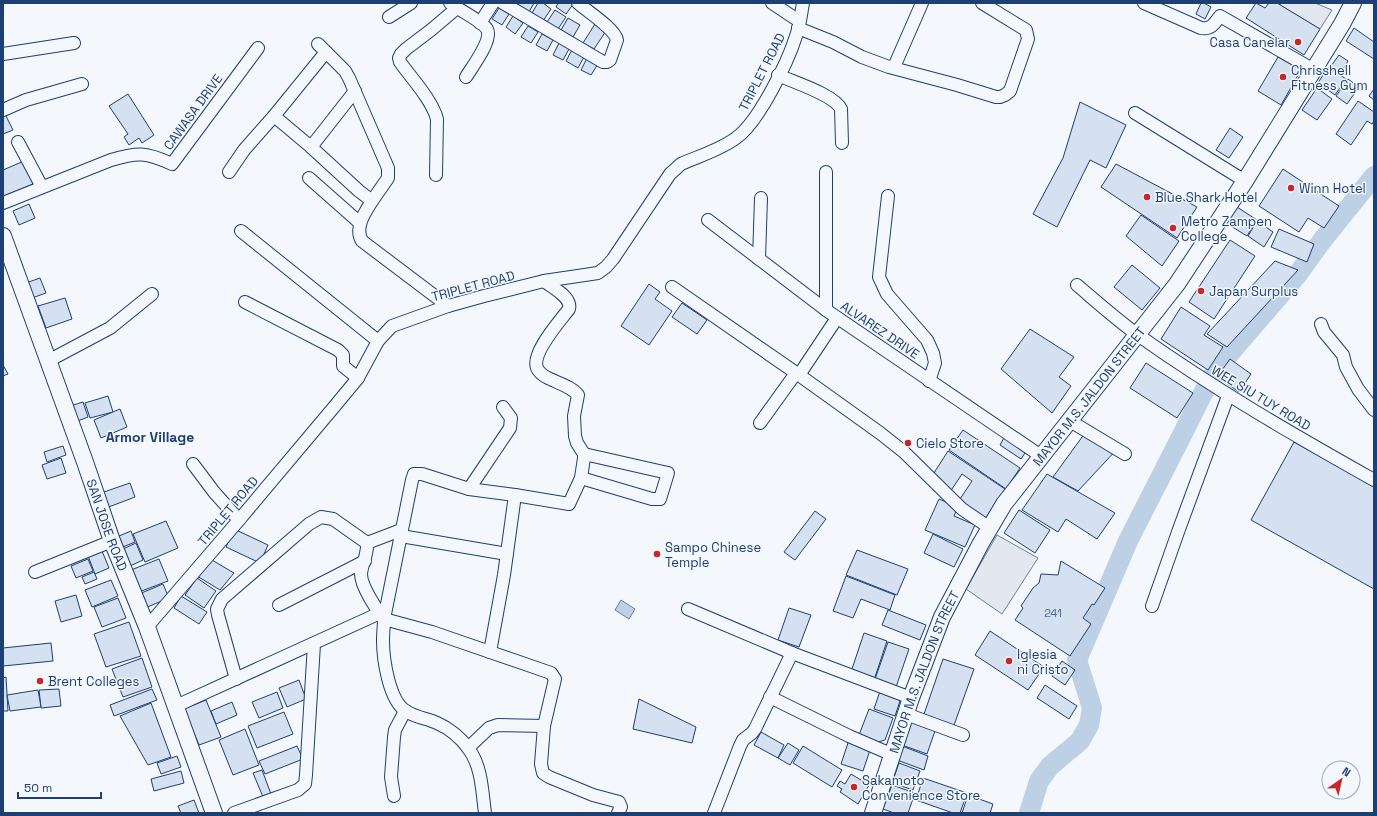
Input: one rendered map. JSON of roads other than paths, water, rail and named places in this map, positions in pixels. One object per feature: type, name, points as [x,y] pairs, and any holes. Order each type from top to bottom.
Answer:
[{"type":"main road","name":"MAYOR M.S. JALDON STREET","points":[[873,813],[911,698],[942,617],[1004,504],[1177,284],[1245,181],[1342,24],[1353,3]]},
{"type":"main road","name":"SAN JOSE ROAD","points":[[3,236],[8,260],[48,361],[112,541],[147,627],[214,813]]},
{"type":"street","points":[[389,17],[411,3]]},
{"type":"street","points":[[480,23],[494,3]]},
{"type":"street","points":[[503,3],[603,62],[607,62],[610,60],[617,40],[616,37],[610,30],[578,3]]},
{"type":"street","points":[[772,3],[799,24],[862,57],[996,97],[1005,95],[1010,91],[1028,39],[1026,30],[982,3]]},
{"type":"street","name":"TRIPLET ROAD","points":[[147,627],[358,378],[378,341],[392,326],[448,306],[544,281],[598,273],[606,267],[626,241],[670,174],[681,164],[738,138],[754,120],[791,50],[799,24],[803,3]]},
{"type":"street","points":[[894,67],[922,3]]},
{"type":"street","points":[[1144,3],[1206,29],[1214,25],[1220,16],[1314,70]]},
{"type":"street","points":[[436,175],[437,119],[426,97],[400,62],[399,58],[406,49],[431,30],[453,5],[480,23],[486,29],[488,37],[466,77]]},
{"type":"street","points":[[3,54],[74,43]]},
{"type":"street","name":"CAWASA DRIVE","points":[[3,203],[111,160],[128,155],[150,155],[172,164],[258,48]]},
{"type":"street","points":[[229,172],[244,150],[274,116],[322,48],[345,72],[355,91],[388,168],[388,178],[365,212],[360,223],[359,235],[362,241],[448,306]]},
{"type":"street","points":[[778,76],[831,98],[839,105],[841,109],[842,143]]},
{"type":"street","points":[[3,110],[26,100],[82,84]]},
{"type":"street","points":[[311,147],[355,91]]},
{"type":"street","points":[[1135,113],[1245,181]]},
{"type":"street","points":[[274,116],[372,201]]},
{"type":"street","points":[[18,142],[42,187]]},
{"type":"street","points":[[826,172],[826,310]]},
{"type":"street","points":[[309,178],[360,223]]},
{"type":"street","points":[[888,196],[879,277],[887,294],[927,340],[933,352],[935,363],[929,381]]},
{"type":"street","points":[[759,259],[761,198]]},
{"type":"street","name":"ALVAREZ DRIVE","points":[[708,220],[837,318],[1041,456]]},
{"type":"street","points":[[240,231],[378,341]]},
{"type":"street","points":[[485,813],[478,768],[468,748],[454,734],[443,726],[416,717],[405,711],[396,701],[389,682],[383,646],[382,616],[414,474],[422,474],[469,489],[569,504],[581,478],[584,454],[577,443],[575,436],[574,416],[578,394],[546,377],[537,369],[536,365],[540,348],[570,306],[569,302],[562,294],[544,281]]},
{"type":"street","name":"WEE SIU TUY ROAD","points":[[1077,285],[1137,335],[1228,396],[1374,480]]},
{"type":"street","points":[[672,287],[798,374],[904,452],[962,509],[990,528]]},
{"type":"street","points":[[48,361],[110,328],[152,294]]},
{"type":"street","points":[[245,302],[338,350],[343,355],[343,366],[358,378]]},
{"type":"street","points":[[760,423],[798,374],[837,318]]},
{"type":"street","points":[[1321,324],[1324,332],[1343,355],[1346,366],[1358,389],[1374,410]]},
{"type":"street","points":[[1152,606],[1180,525],[1228,396]]},
{"type":"street","points":[[469,489],[510,428],[511,418],[503,407]]},
{"type":"street","points":[[1070,421],[1125,454]]},
{"type":"street","points":[[581,478],[652,499],[660,499],[668,473],[584,454]]},
{"type":"street","points":[[193,464],[214,492],[239,520]]},
{"type":"street","points":[[490,652],[507,554],[515,495]]},
{"type":"street","points":[[236,679],[217,609],[222,599],[308,524],[315,520],[322,517],[332,519],[367,543],[368,548],[362,572],[362,581],[382,616]]},
{"type":"street","points":[[367,543],[401,533],[507,554]]},
{"type":"street","points":[[35,572],[112,541]]},
{"type":"street","points":[[279,605],[365,561]]},
{"type":"street","points":[[688,609],[792,653],[911,698]]},
{"type":"street","points":[[176,706],[314,644],[382,616],[547,671],[554,676],[555,684],[544,726],[541,764],[543,773],[549,777],[593,795],[619,802],[621,807],[618,813]]},
{"type":"street","points":[[234,813],[298,790],[305,784],[314,644]]},
{"type":"street","points":[[714,813],[740,746],[743,740],[752,733],[792,653]]},
{"type":"street","points":[[770,696],[849,736],[893,754]]},
{"type":"street","points":[[394,796],[391,777],[394,737],[395,730],[405,711]]},
{"type":"street","points":[[906,714],[963,735]]},
{"type":"street","points":[[468,748],[489,728],[498,725],[544,726]]},
{"type":"water","points":[[621,600],[635,609],[629,619],[615,610]]},
{"type":"waterway","points":[[1029,813],[1039,781],[1050,766],[1080,741],[1089,725],[1092,708],[1077,660],[1128,541],[1202,395],[1218,367],[1298,274],[1321,242],[1374,176]]},
{"type":"place","name":"Casa Canelar","points":[[1298,42]]},
{"type":"place","name":"Chrisshell Fitness Gym","points":[[1283,77]]},
{"type":"place","name":"Winn Hotel","points":[[1291,188]]},
{"type":"place","name":"Blue Shark Hotel","points":[[1147,197]]},
{"type":"place","name":"Metro Zampen College","points":[[1173,228]]},
{"type":"place","name":"Japan Surplus","points":[[1201,291]]},
{"type":"place","name":"Cielo Store","points":[[908,443]]},
{"type":"place","name":"Sampo Chinese Temple","points":[[657,554]]},
{"type":"place","name":"Iglesia ni Cristo","points":[[1009,661]]},
{"type":"place","name":"Brent Colleges","points":[[40,681]]},
{"type":"place","name":"Sakamoto Convenience Store","points":[[854,787]]},
{"type":"district","name":"Armor Village","points":[[150,437]]}]
